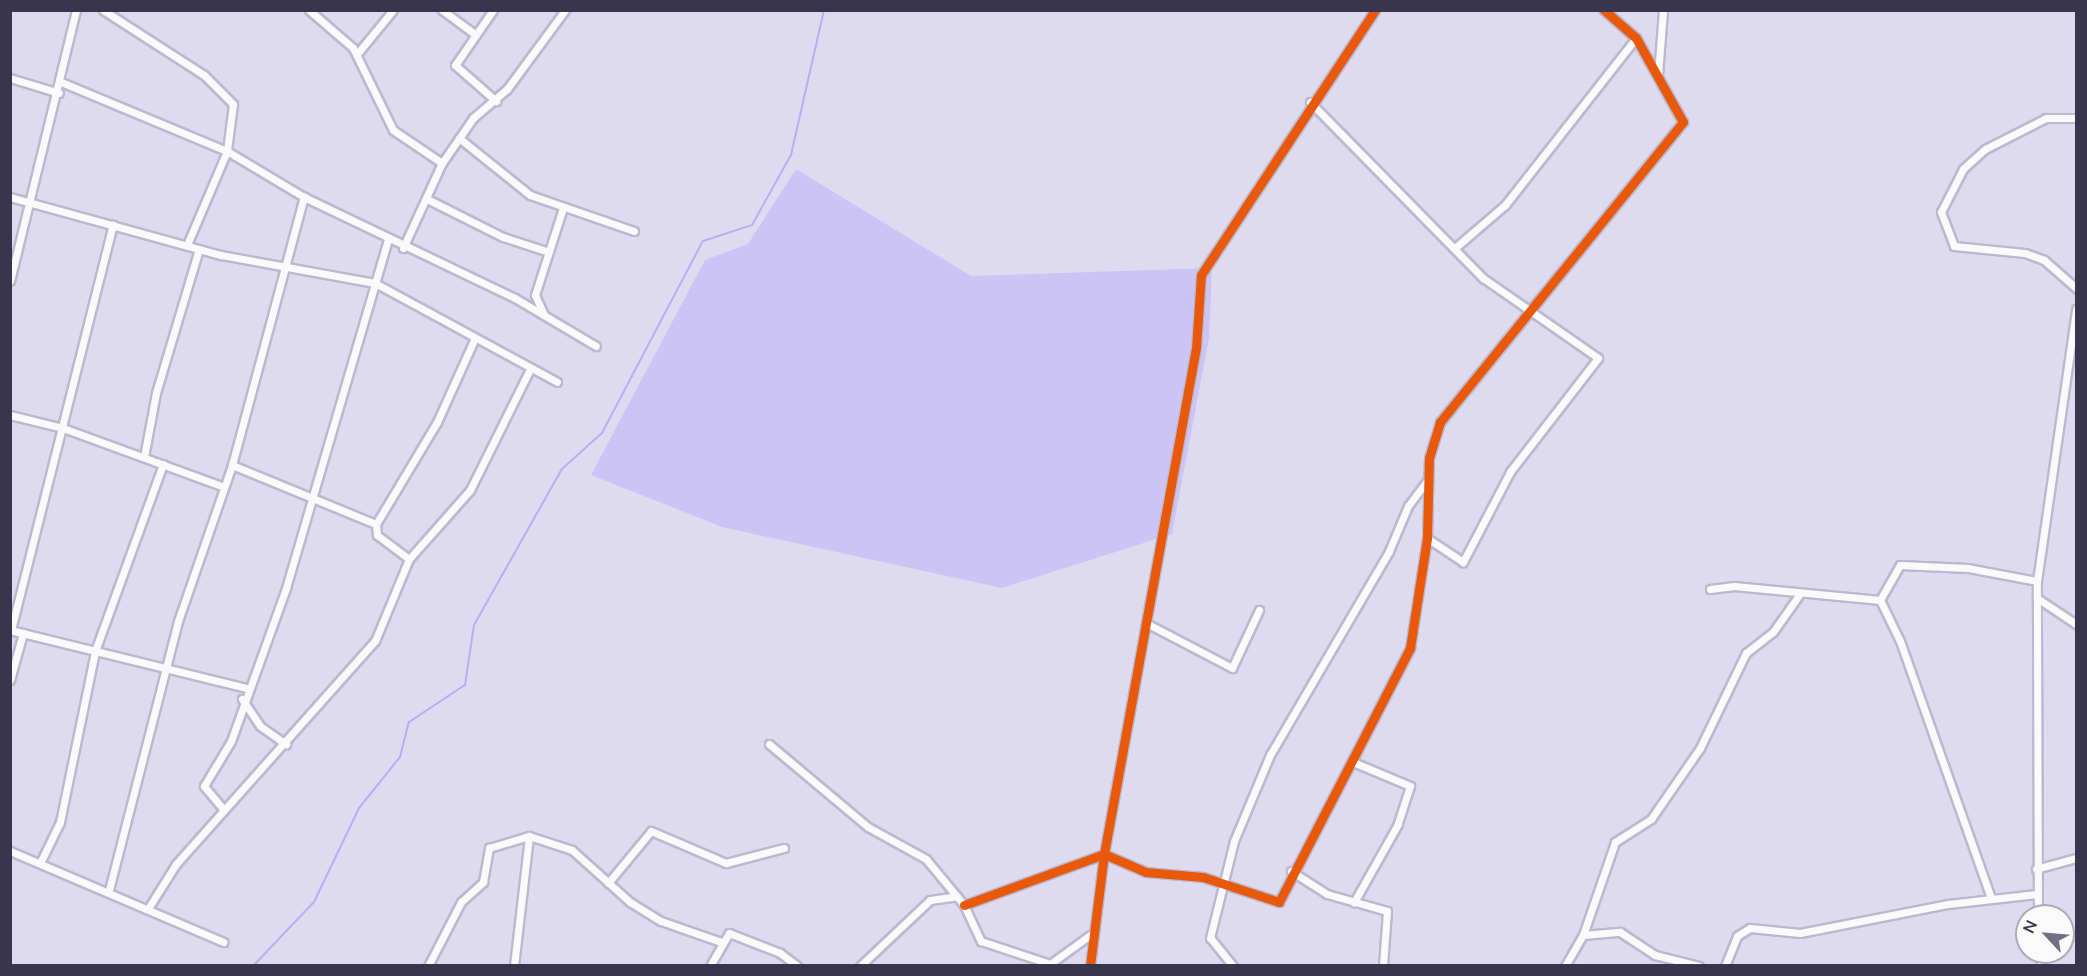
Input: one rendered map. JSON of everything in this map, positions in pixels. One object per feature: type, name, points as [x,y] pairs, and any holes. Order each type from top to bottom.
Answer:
[{"type":"street","points":[[10,281],[59,93],[76,10]]},
{"type":"street","points":[[103,10],[204,75],[233,104],[227,151],[187,245]]},
{"type":"street","points":[[309,10],[357,54],[393,130],[442,162]]},
{"type":"street","points":[[357,54],[393,10]]},
{"type":"street","points":[[442,10],[476,35]]},
{"type":"street","points":[[493,10],[454,65],[496,101]]},
{"type":"street","points":[[404,248],[442,162],[459,138],[496,101],[565,10]]},
{"type":"street","points":[[1090,966],[1090,935],[1148,624],[1196,348],[1202,275],[1310,102],[1375,10]]},
{"type":"street","points":[[964,905],[1104,854],[1146,872],[1203,877],[1277,902],[1291,871],[1353,762],[1410,648],[1427,538],[1427,481],[1440,422],[1528,306],[1680,128],[1683,117],[1636,38],[1604,10]]},
{"type":"street","points":[[1658,75],[1663,10]]},
{"type":"street","points":[[1456,247],[1504,205],[1636,38]]},
{"type":"street","points":[[10,78],[59,93]]},
{"type":"street","points":[[61,82],[227,151],[304,197],[545,317],[596,346]]},
{"type":"street","points":[[1310,102],[1456,247],[1489,283],[1528,306],[1598,358],[1597,364],[1510,472],[1463,562],[1427,538]]},
{"type":"street","points":[[2076,118],[2046,118],[1985,148],[1964,169],[1941,212],[1954,246],[2025,253],[2044,260],[2076,288]]},
{"type":"street","points":[[459,138],[523,191],[563,208],[634,231]]},
{"type":"street","points":[[10,197],[29,206],[113,225],[199,249],[375,284],[475,338],[529,371],[557,382]]},
{"type":"street","points":[[109,890],[166,670],[232,465],[304,197]]},
{"type":"street","points":[[427,199],[504,237],[549,252]]},
{"type":"street","points":[[545,317],[535,294],[563,208]]},
{"type":"street","points":[[113,225],[11,630],[246,688]]},
{"type":"street","points":[[224,810],[203,791],[231,741],[242,699],[286,588],[388,240]]},
{"type":"street","points":[[144,457],[156,393],[199,249]]},
{"type":"street","points":[[2037,904],[2037,581],[2076,309]]},
{"type":"street","points":[[409,559],[377,535],[376,524],[436,422],[475,338]]},
{"type":"street","points":[[148,907],[176,864],[286,744],[375,641],[409,559],[470,490],[529,371]]},
{"type":"street","points":[[10,415],[63,428],[224,487]]},
{"type":"street","points":[[41,861],[60,822],[95,651],[163,464]]},
{"type":"street","points":[[232,465],[314,495],[376,524]]},
{"type":"street","points":[[1233,966],[1210,938],[1227,886],[1234,841],[1270,755],[1389,551],[1408,506],[1427,481]]},
{"type":"street","points":[[1880,600],[1900,565],[1968,568],[2037,581]]},
{"type":"street","points":[[1710,589],[1734,586],[1799,595],[1880,600]]},
{"type":"street","points":[[1565,966],[1583,935],[1615,842],[1652,819],[1700,748],[1746,653],[1773,632],[1799,595]]},
{"type":"street","points":[[2037,597],[2076,624]]},
{"type":"street","points":[[1880,600],[1900,641],[1991,898]]},
{"type":"street","points":[[1148,624],[1232,668],[1259,610]]},
{"type":"street","points":[[10,680],[23,633]]},
{"type":"street","points":[[242,699],[260,726],[286,744]]},
{"type":"street","points":[[769,744],[868,827],[920,853],[964,905],[981,942],[1041,962],[1057,962],[1090,935]]},
{"type":"street","points":[[1353,762],[1410,786],[1398,824],[1354,902]]},
{"type":"street","points":[[608,883],[651,831],[726,863],[784,848]]},
{"type":"street","points":[[514,966],[530,836]]},
{"type":"street","points":[[428,966],[461,902],[483,882],[489,848],[530,836],[572,850],[608,883],[670,925],[721,942]]},
{"type":"street","points":[[10,851],[41,861],[109,890],[223,942]]},
{"type":"street","points":[[2036,869],[2076,858]]},
{"type":"street","points":[[1291,871],[1327,894],[1387,911],[1383,966]]},
{"type":"street","points":[[1725,966],[1743,930],[1800,933],[1991,898],[2036,894]]},
{"type":"street","points":[[860,966],[930,900],[957,896]]},
{"type":"street","points":[[1583,935],[1620,932],[1655,956],[1699,966]]},
{"type":"street","points":[[710,966],[721,942],[735,934],[797,966]]},
{"type":"shaded area","points":[[796,169],[971,276],[1212,268],[1209,338],[1172,534],[1002,588],[722,527],[591,475],[705,260],[748,244]]},
{"type":"waterway","points":[[253,966],[314,902],[359,808],[400,757],[409,722],[465,685],[474,625],[562,469],[602,433],[703,241],[752,225],[791,155],[824,10]]},
{"type":"cycle path","points":[[1090,966],[1104,854],[1196,348],[1201,275],[1375,10]]},
{"type":"cycle path","points":[[964,905],[1104,854],[1146,872],[1203,877],[1279,902],[1410,648],[1427,538],[1429,458],[1440,422],[1683,122],[1636,38],[1604,10]]}]
